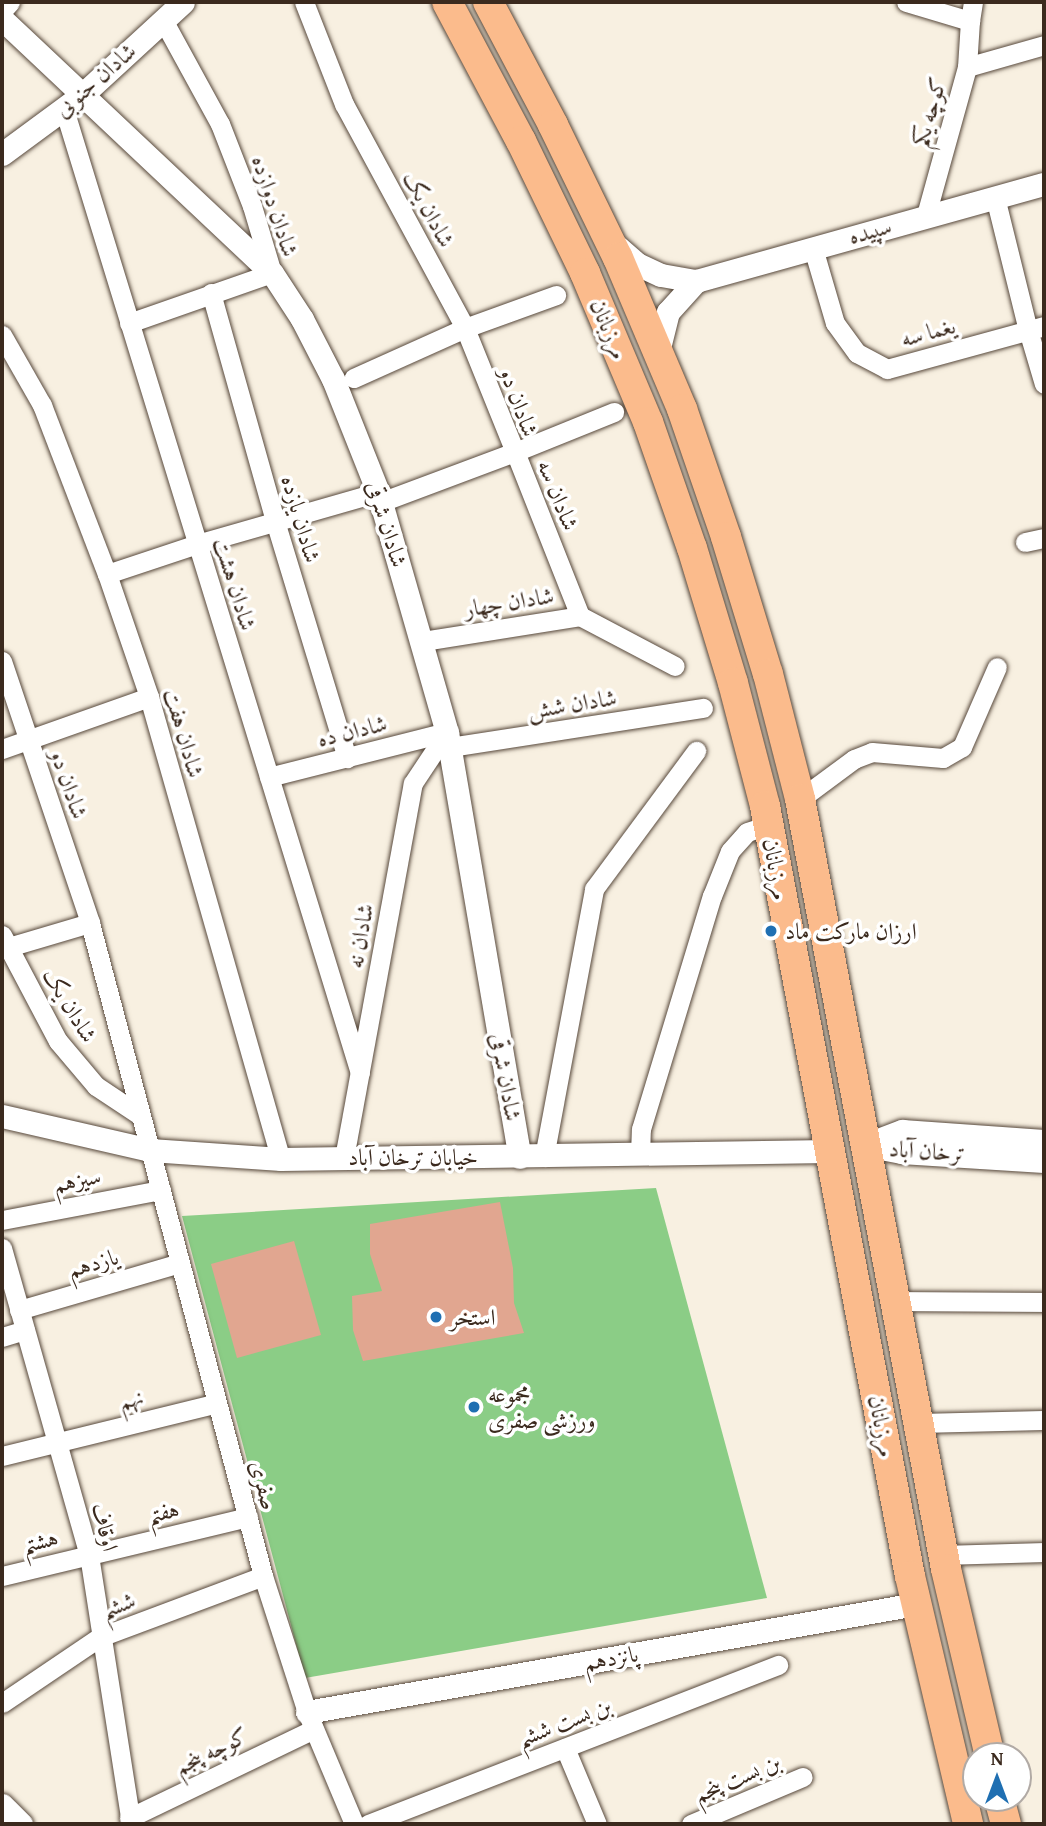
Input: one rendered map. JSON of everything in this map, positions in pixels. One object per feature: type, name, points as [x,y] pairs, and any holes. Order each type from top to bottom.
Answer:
[{"type":"main road","name":"مرزبانان","points":[[447,2],[521,141],[585,273],[648,422],[692,548],[733,684],[768,825],[916,1604],[968,1824]]},
{"type":"main road","name":"مرزبانان","points":[[488,2],[609,239],[658,352],[682,410],[726,537],[768,674],[800,799],[943,1555],[987,1742]]},
{"type":"main road","points":[[829,1152],[865,1145]]},
{"type":"street","points":[[2,11],[10,2]]},
{"type":"street","name":"شادان جنوبی","points":[[2,154],[82,95],[183,2]]},
{"type":"street","name":"شادان یک","points":[[304,2],[344,104],[465,328]]},
{"type":"street","points":[[906,2],[972,11]]},
{"type":"street","name":"کوچه یکم","points":[[926,215],[967,67],[972,11]]},
{"type":"street","name":"شادان شرقی","points":[[2,19],[272,273],[302,319],[333,379],[380,497],[423,641],[448,740],[520,1157]]},
{"type":"street","name":"شادان دوازده","points":[[129,323],[272,273],[252,206],[220,124],[163,20]]},
{"type":"street","points":[[967,67],[1044,45]]},
{"type":"street","name":"شادان هشت","points":[[64,109],[360,1073]]},
{"type":"street","name":"سپیده","points":[[609,239],[637,264],[661,275],[696,281],[1044,184]]},
{"type":"street","points":[[995,197],[1036,328],[1044,384]]},
{"type":"street","name":"یغما سه","points":[[813,248],[835,323],[857,353],[887,369],[1036,328]]},
{"type":"street","points":[[658,352],[668,312],[696,281]]},
{"type":"street","name":"شادان یازده","points":[[211,293],[275,521],[347,758]]},
{"type":"street","points":[[354,378],[465,328],[556,295]]},
{"type":"street","name":"شادان دو","points":[[107,573],[275,521],[380,497],[515,452],[465,328]]},
{"type":"street","name":"شادان هفت","points":[[2,335],[42,405],[107,573],[149,697],[281,1159]]},
{"type":"street","name":"شادان سه","points":[[580,616],[515,452],[614,412]]},
{"type":"street","points":[[1025,542],[1044,538]]},
{"type":"street","name":"شادان چهار","points":[[423,641],[580,616],[675,666]]},
{"type":"street","name":"شادان دو","points":[[2,661],[90,923],[150,1150]]},
{"type":"street","points":[[800,799],[854,758],[872,752],[943,758],[962,747],[997,667]]},
{"type":"street","points":[[2,749],[149,697]]},
{"type":"street","name":"شادان شش","points":[[448,740],[702,708]]},
{"type":"street","name":"شادان ده","points":[[269,777],[347,758],[448,740]]},
{"type":"street","name":"شادان نه","points":[[344,1158],[414,783],[448,740]]},
{"type":"street","points":[[544,1157],[594,889],[696,751]]},
{"type":"street","points":[[640,1155],[641,1129],[712,896],[730,851],[747,832],[768,825]]},
{"type":"street","points":[[4,943],[90,923]]},
{"type":"street","name":"شادان یک","points":[[4,943],[58,1041],[96,1086],[141,1116]]},
{"type":"street","name":"خیابان ترخان آباد","points":[[2,1116],[150,1150],[281,1159],[829,1152]]},
{"type":"street","name":"ترخان آباد","points":[[865,1145],[902,1131],[1044,1141]]},
{"type":"street","name":"ترخان آباد","points":[[865,1145],[901,1152],[1044,1161]]},
{"type":"street","name":"صفری","points":[[150,1150],[263,1576],[310,1721],[354,1824]]},
{"type":"street","name":"سیزهم","points":[[2,1220],[161,1189]]},
{"type":"street","name":"اوقاف","points":[[2,1248],[89,1555],[130,1821]]},
{"type":"street","name":"یازدهم","points":[[19,1310],[180,1263]]},
{"type":"street","points":[[895,1301],[1044,1302]]},
{"type":"street","points":[[2,1336],[25,1330]]},
{"type":"street","name":"نهم","points":[[2,1455],[217,1403]]},
{"type":"street","points":[[918,1423],[1044,1420]]},
{"type":"street","name":"هفتم","points":[[89,1555],[248,1517]]},
{"type":"street","points":[[943,1555],[1044,1552]]},
{"type":"street","name":"هشتم","points":[[2,1576],[89,1555]]},
{"type":"street","name":"ششم","points":[[2,1703],[100,1637],[263,1576]]},
{"type":"street","name":"پانزدهم","points":[[310,1721],[916,1604]]},
{"type":"street","name":"بن بست ششم","points":[[368,1824],[778,1665]]},
{"type":"street","name":"کوچه پنجم","points":[[130,1821],[310,1721]]},
{"type":"street","points":[[565,1748],[597,1824]]},
{"type":"street","name":"بن بست پنجم","points":[[691,1824],[803,1777]]},
{"type":"street","points":[[2,1805],[21,1824]]},
{"type":"green space","name":"مجموعه ورزشی صفری","points":[[656,1188],[767,1598],[305,1678],[182,1216]]},
{"type":"building","points":[[500,1202],[513,1268],[514,1303],[524,1333],[363,1361],[353,1330],[352,1296],[382,1291],[370,1254],[370,1224]]},
{"type":"building","points":[[294,1241],[321,1335],[237,1358],[211,1264]]},
{"type":"place","name":"ارزان مارکت ماد","points":[[771,931]]},
{"type":"place","name":"استخر","points":[[436,1317]]},
{"type":"place","name":"مجموعه ورزشی صفری","points":[[474,1407]]}]
